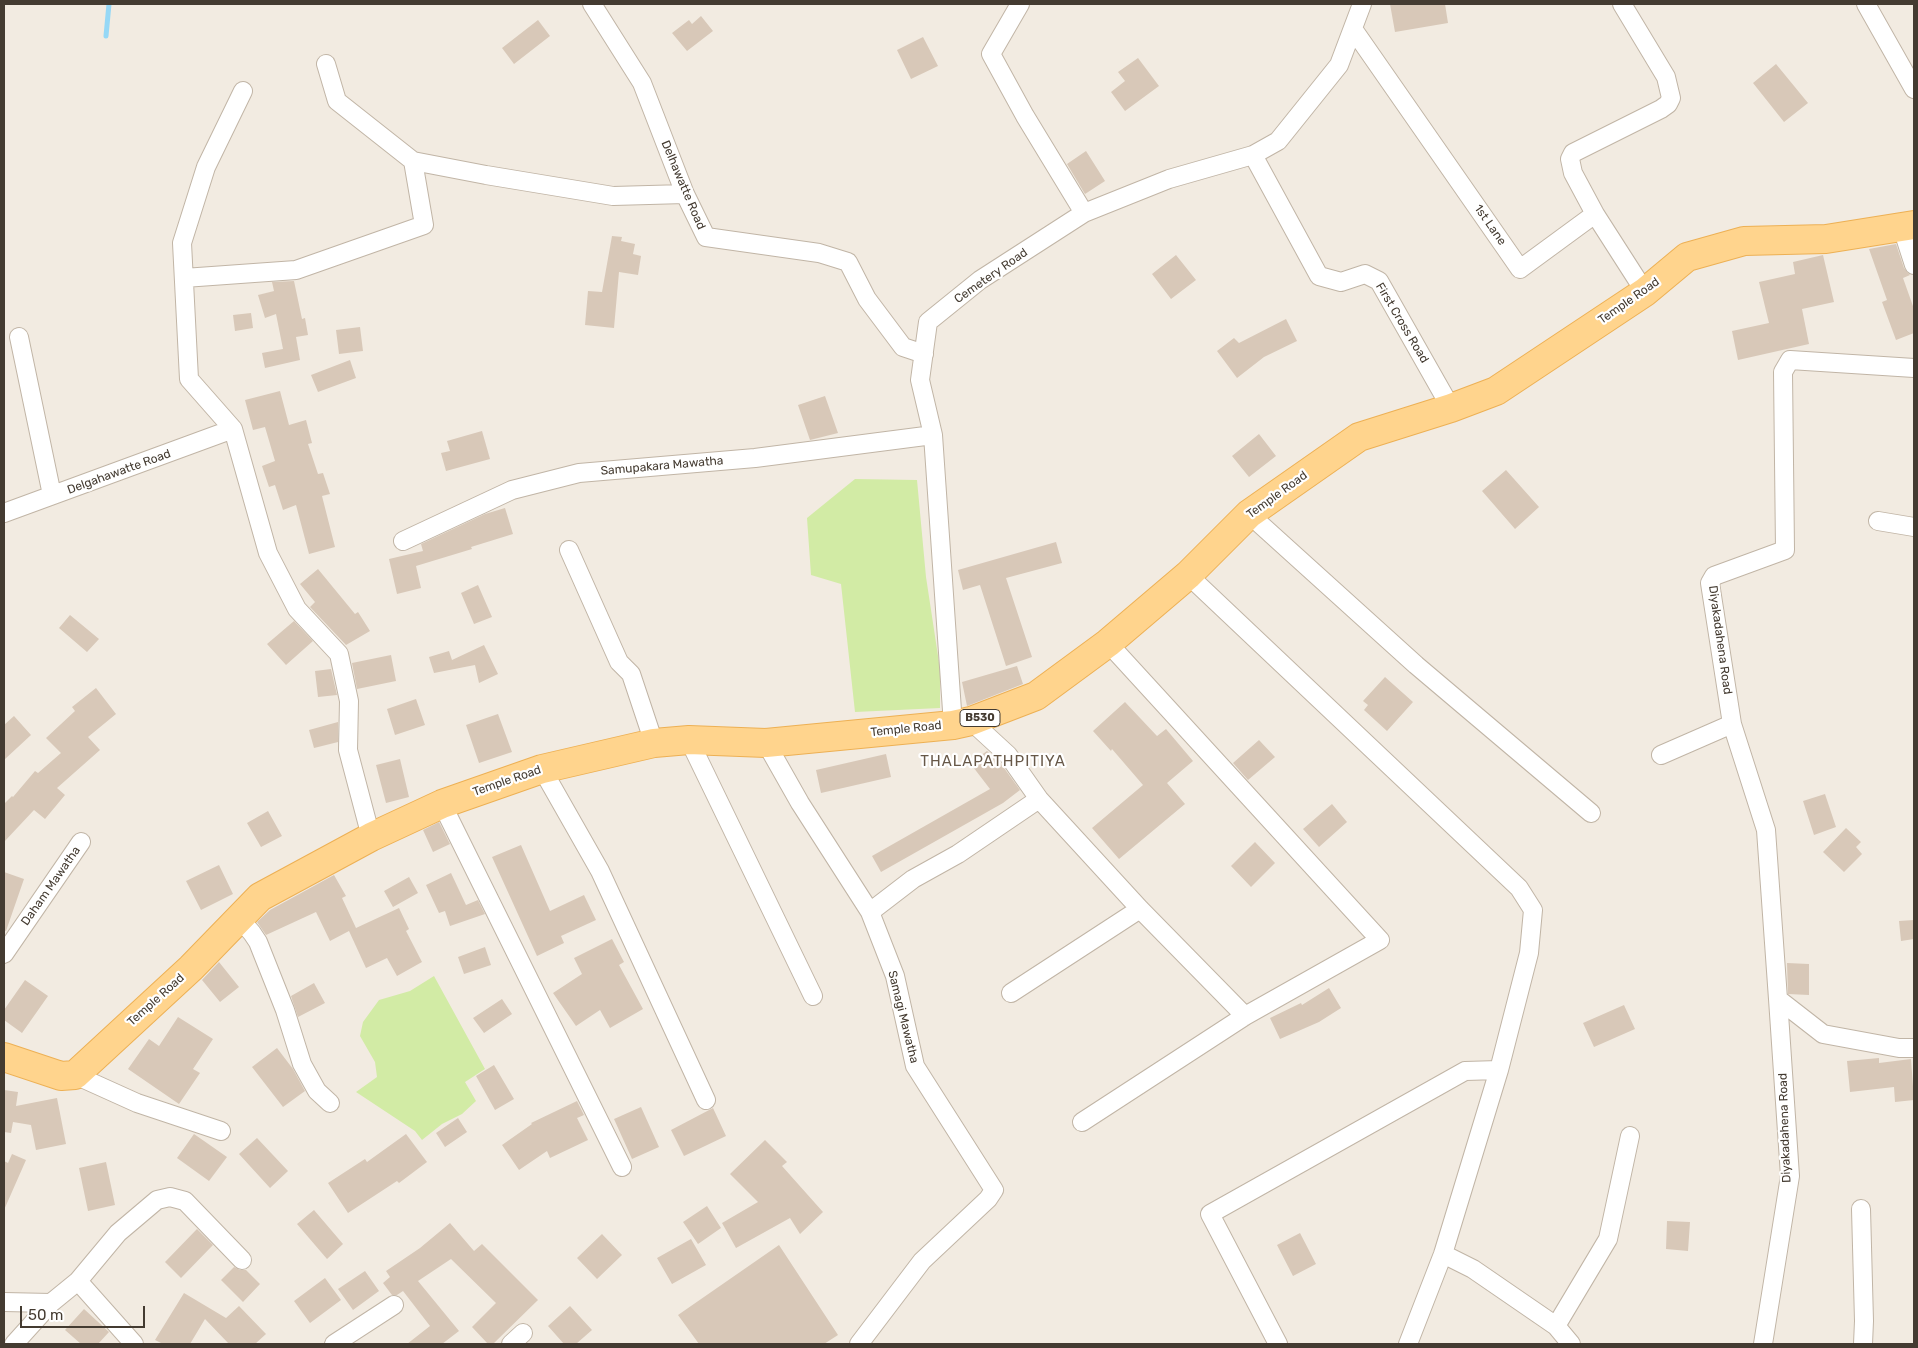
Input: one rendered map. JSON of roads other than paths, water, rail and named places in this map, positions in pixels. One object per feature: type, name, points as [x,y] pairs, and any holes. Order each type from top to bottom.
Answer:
[{"type":"main road","name":"Temple Road","points":[[74,1075],[191,968],[260,897],[371,837],[442,804],[542,769],[654,743],[689,740],[766,743],[962,723],[1036,696],[1108,643],[1188,575],[1249,514],[1359,437],[1451,408],[1496,391],[1645,292],[1687,257],[1744,241],[1826,239],[1908,226]]},
{"type":"main road","points":[[4,1057],[61,1076],[74,1075]]},
{"type":"street","name":"Delhawatte Road","points":[[592,4],[642,83],[685,194],[706,237],[819,252],[848,262],[867,299],[903,347],[924,354]]},
{"type":"street","points":[[1020,4],[991,54],[1025,116],[1084,214]]},
{"type":"street","name":"Cemetery Road","points":[[962,723],[933,434],[920,380],[928,322],[980,280],[1084,214],[1168,178],[1253,155],[1278,141],[1339,64],[1362,4]]},
{"type":"street","points":[[1622,4],[1666,77],[1672,98],[1661,109],[1573,153],[1570,159],[1573,173],[1595,214],[1645,292]]},
{"type":"street","points":[[1866,4],[1914,89]]},
{"type":"street","name":"1st Lane","points":[[1353,29],[1520,269],[1595,214]]},
{"type":"street","points":[[326,64],[337,101],[413,161],[486,176],[612,196],[685,194]]},
{"type":"street","points":[[243,91],[206,167],[182,243],[189,379],[233,429],[268,553],[297,609],[339,654],[349,701],[348,750],[371,837]]},
{"type":"street","name":"First Cross Road","points":[[1253,155],[1319,276],[1341,282],[1365,274],[1379,281],[1451,408]]},
{"type":"street","points":[[184,278],[296,270],[424,225],[413,161]]},
{"type":"street","points":[[1908,226],[1914,265]]},
{"type":"street","points":[[19,337],[52,495]]},
{"type":"street","name":"Diyakadahena Road","points":[[1763,1344],[1790,1176],[1778,999],[1766,830],[1732,724],[1710,582],[1714,576],[1785,550],[1783,372],[1790,360],[1914,368]]},
{"type":"street","name":"Delgahawatte Road","points":[[4,513],[233,429]]},
{"type":"street","name":"Samupakara Mawatha","points":[[403,541],[512,490],[578,473],[755,458],[933,434]]},
{"type":"street","points":[[1249,514],[1416,665],[1591,813]]},
{"type":"street","points":[[1878,521],[1914,527]]},
{"type":"street","points":[[569,550],[619,662],[631,674],[654,743]]},
{"type":"street","points":[[1188,575],[1519,888],[1533,910],[1529,953],[1499,1070],[1443,1254],[1408,1344]]},
{"type":"street","points":[[1082,1122],[1245,1016],[1380,940],[1108,643]]},
{"type":"street","points":[[962,723],[1008,755],[1039,799],[1140,909],[1245,1016]]},
{"type":"street","points":[[1661,755],[1732,724]]},
{"type":"street","points":[[689,740],[812,996]]},
{"type":"street","points":[[766,743],[800,803],[870,912],[913,879],[958,854],[1039,799]]},
{"type":"street","points":[[542,769],[600,871],[706,1100]]},
{"type":"street","points":[[442,804],[622,1167]]},
{"type":"street","name":"Daham Mawatha","points":[[4,954],[81,842]]},
{"type":"street","points":[[1011,993],[1140,909]]},
{"type":"street","name":"Samagi Mawatha","points":[[859,1344],[922,1261],[988,1199],[994,1190],[915,1066],[895,976],[870,912]]},
{"type":"street","points":[[239,918],[258,942],[285,1010],[302,1064],[318,1091],[330,1103]]},
{"type":"street","points":[[1778,999],[1823,1034],[1899,1048],[1914,1048]]},
{"type":"street","points":[[1278,1344],[1210,1214],[1465,1071],[1499,1070]]},
{"type":"street","points":[[74,1075],[137,1103],[221,1131]]},
{"type":"street","points":[[1556,1326],[1608,1239],[1630,1136]]},
{"type":"street","points":[[14,1344],[51,1303],[78,1281],[118,1233],[157,1200],[170,1197],[185,1201],[242,1260]]},
{"type":"street","points":[[1861,1210],[1863,1344]]},
{"type":"street","points":[[1443,1254],[1473,1269],[1556,1326],[1571,1344]]},
{"type":"street","points":[[78,1281],[134,1344]]},
{"type":"street","points":[[4,1302],[51,1303]]},
{"type":"street","points":[[334,1344],[394,1305]]},
{"type":"waterway","points":[[106,36],[109,4]]},
{"type":"district","name":"THALAPATHPITIYA","points":[[993,762]]}]
